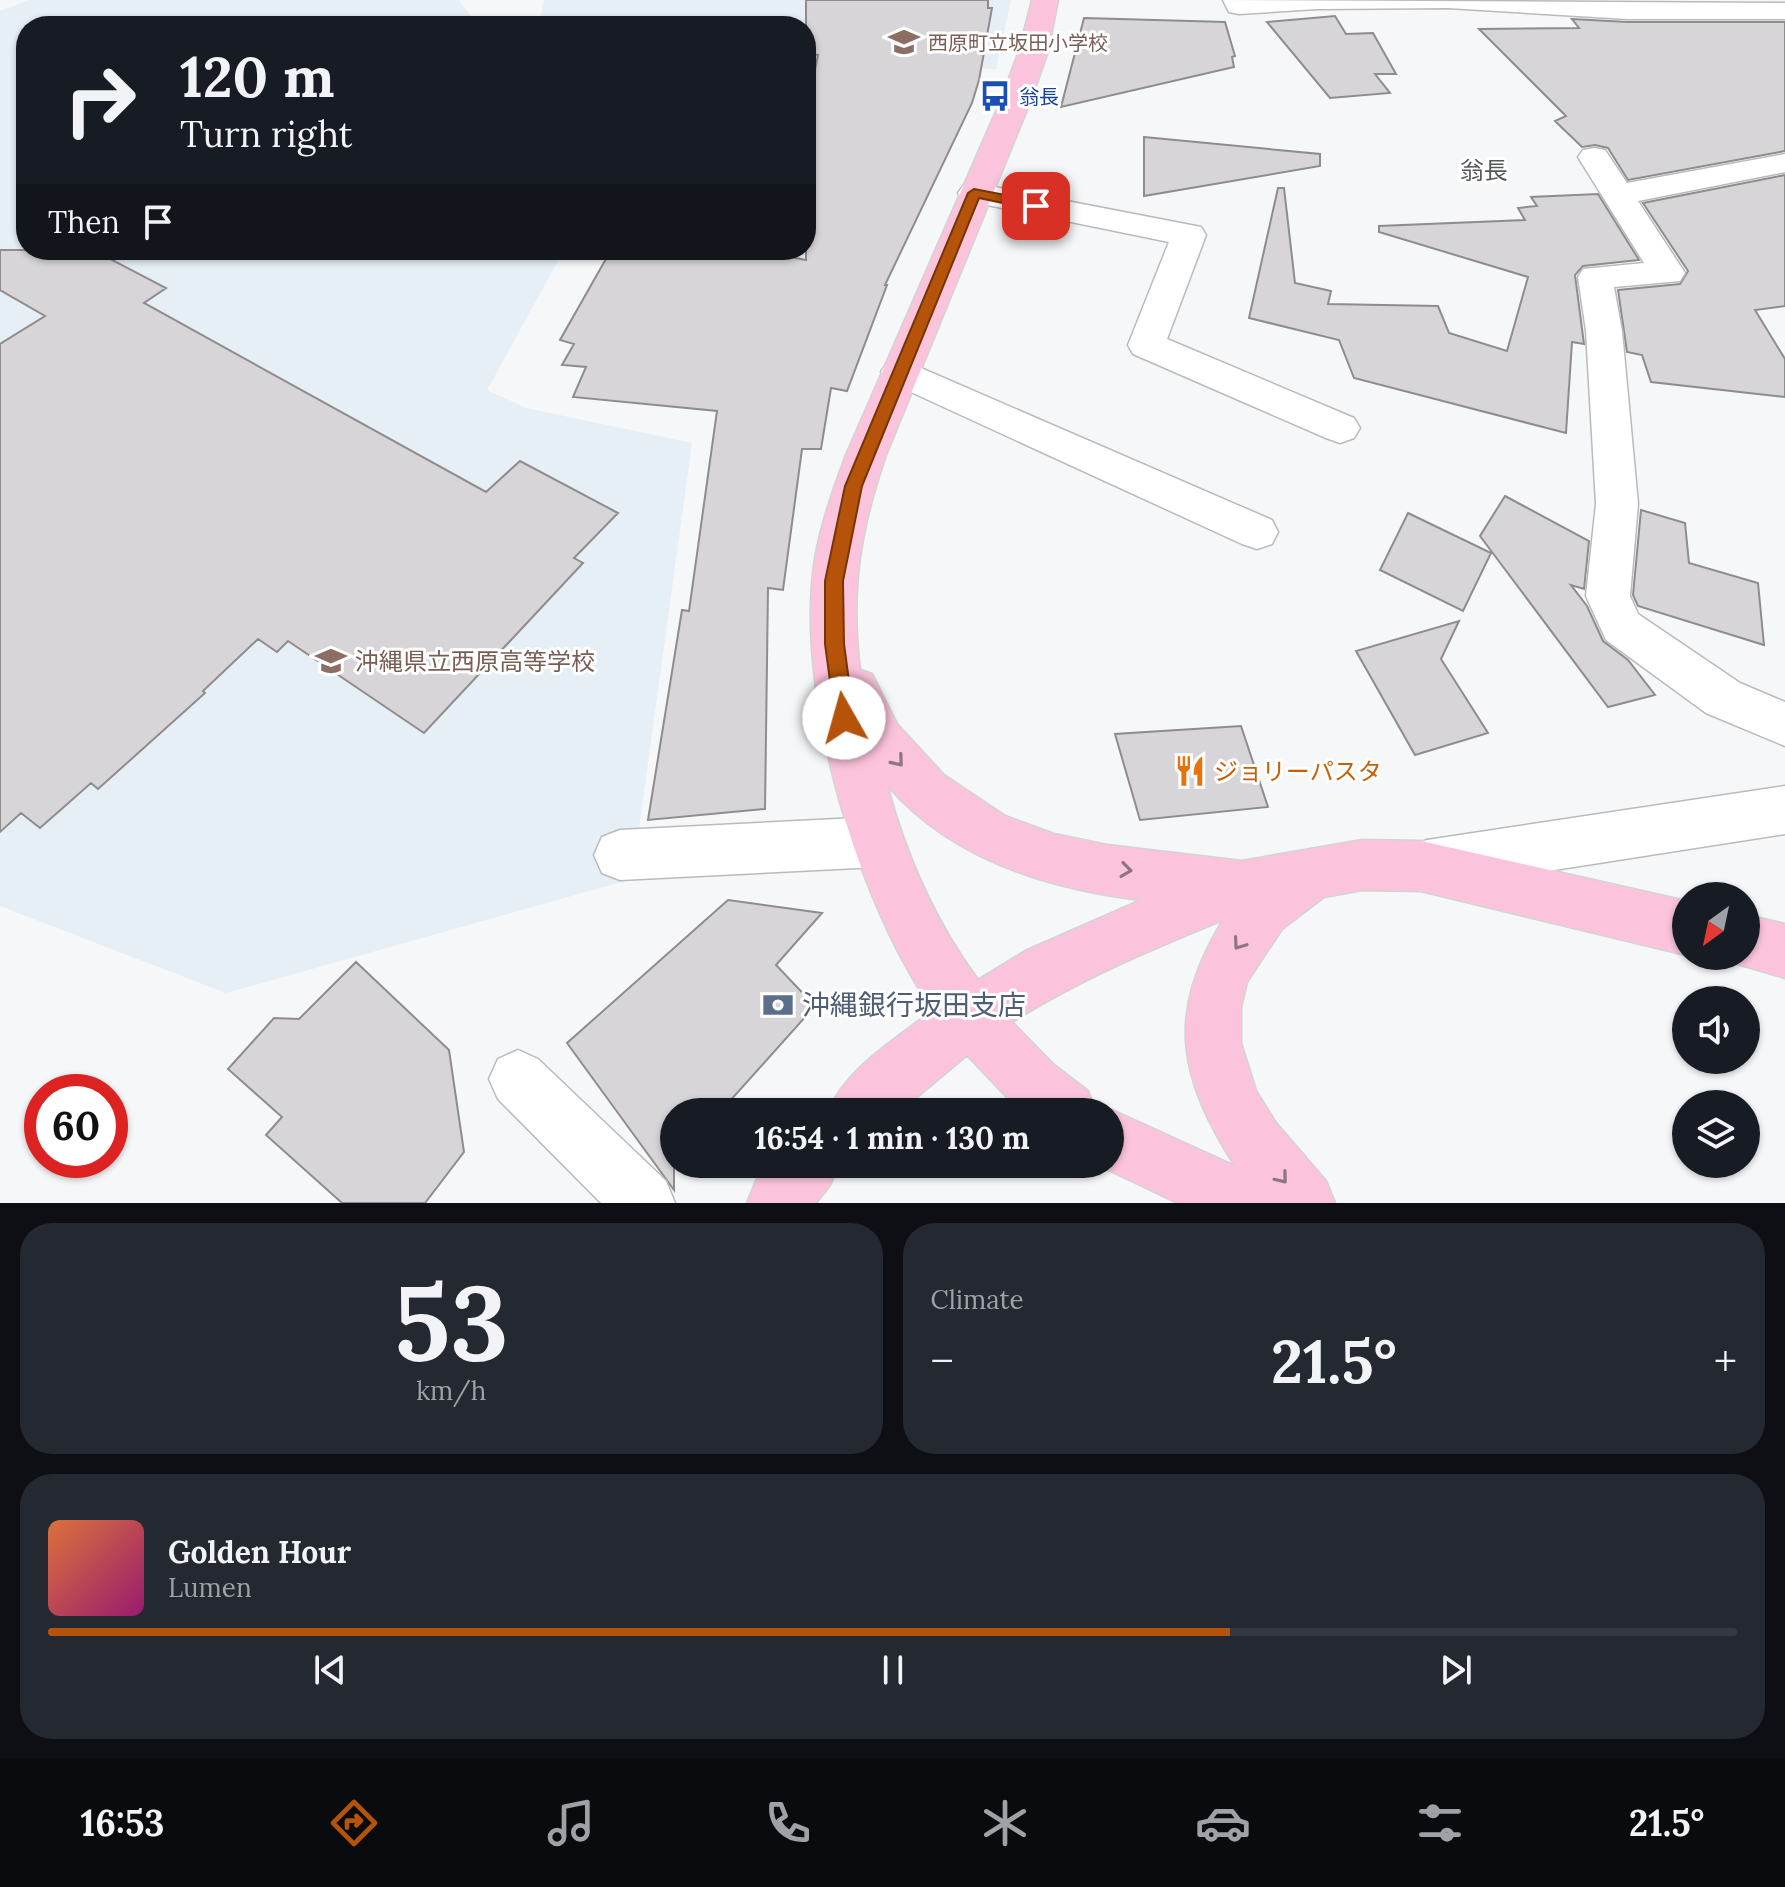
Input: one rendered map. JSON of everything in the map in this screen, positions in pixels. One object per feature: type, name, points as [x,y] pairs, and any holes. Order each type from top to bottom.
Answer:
[{"type":"main road","points":[[1045,0],[1031,63],[853,486],[834,581],[835,644],[844,718],[877,842],[895,888],[930,955],[972,1015],[1007,1059],[1047,1098]]},
{"type":"main road","points":[[835,644],[880,739],[916,782],[991,834],[1030,852],[1082,864],[1244,886]]},
{"type":"main road","points":[[871,1098],[972,1015],[1046,969],[1096,945],[1244,886],[1362,865],[1421,866],[1672,925]]},
{"type":"main road","points":[[1304,1203],[1246,1135],[1225,1091],[1209,1034],[1217,983],[1235,948],[1266,908],[1316,872]]},
{"type":"main road","points":[[1760,945],[1785,951]]},
{"type":"main road","points":[[1124,1146],[1157,1164],[1250,1203]]},
{"type":"main road","points":[[778,1203],[798,1178]]},
{"type":"street","points":[[1236,0],[1239,6],[1317,1],[1448,0],[1628,11],[1785,11]]},
{"type":"street","points":[[1594,157],[1621,194],[1668,273],[1595,277],[1604,331],[1617,504],[1608,596],[1622,627],[1723,698],[1785,724]]},
{"type":"street","points":[[1621,194],[1785,163]]},
{"type":"street","points":[[974,193],[1189,235],[1146,345],[1340,428]]},
{"type":"street","points":[[900,372],[1257,532]]},
{"type":"street","points":[[1421,866],[1785,810]]},
{"type":"street","points":[[620,855],[877,842]]},
{"type":"street","points":[[518,1079],[644,1203]]},
{"type":"shaded area","name":"沖縄県立西原高等学校","points":[[29,0],[459,0],[472,16],[16,16],[16,260],[558,260],[487,390],[526,408],[692,443],[632,879],[226,993],[0,906],[0,11]]},
{"type":"shaded area","name":"西原町立坂田小学校","points":[[544,0],[1011,0],[996,69],[816,60],[816,16],[540,16]]},
{"type":"building","points":[[806,0],[988,0],[988,8],[992,8],[972,103],[885,285],[847,391],[831,388],[821,449],[802,449],[783,590],[768,588],[765,809],[648,820],[682,610],[689,611],[717,411],[573,397],[586,367],[562,365],[574,344],[560,340],[605,260],[816,260],[818,55],[816,16],[806,16]]},
{"type":"building","points":[[1335,16],[1346,34],[1373,33],[1396,74],[1375,74],[1390,93],[1330,98],[1267,22]]},
{"type":"building","points":[[1084,18],[1225,22],[1235,56],[1232,57],[1234,67],[1061,107]]},
{"type":"building","points":[[1572,19],[1785,22],[1785,151],[1628,180],[1608,148],[1595,145],[1582,147],[1555,121],[1566,116],[1479,29],[1579,28]]},
{"type":"building","points":[[1144,137],[1320,154],[1320,166],[1144,196]]},
{"type":"building","points":[[1785,175],[1785,306],[1755,310],[1785,359],[1785,397],[1651,382],[1642,355],[1627,352],[1618,290],[1680,284],[1688,271],[1643,203]]},
{"type":"building","points":[[1278,188],[1284,188],[1295,283],[1331,291],[1328,304],[1438,306],[1449,333],[1507,351],[1528,277],[1379,232],[1379,226],[1525,220],[1518,208],[1537,206],[1531,197],[1598,194],[1639,260],[1583,266],[1575,275],[1584,344],[1572,342],[1566,433],[1354,378],[1339,340],[1249,318]]},
{"type":"building","points":[[0,250],[16,250],[16,260],[112,260],[166,288],[144,303],[486,492],[520,461],[618,513],[574,558],[583,563],[424,733],[288,641],[277,652],[258,639],[203,691],[205,693],[98,789],[91,783],[40,828],[21,813],[0,832],[0,344],[45,316],[0,290]]},
{"type":"building","points":[[1505,496],[1589,541],[1584,589],[1571,585],[1587,606],[1603,641],[1628,660],[1655,695],[1608,707],[1480,536]]},
{"type":"building","points":[[1641,510],[1685,523],[1689,563],[1758,583],[1764,645],[1638,606],[1633,595]]},
{"type":"building","points":[[1408,513],[1491,553],[1463,611],[1380,570]]},
{"type":"building","points":[[1459,621],[1441,659],[1488,733],[1415,755],[1356,651]]},
{"type":"building","name":"ジョリーパスタ","points":[[1241,726],[1268,807],[1140,820],[1115,734]]},
{"type":"building","points":[[728,900],[822,913],[776,965],[815,1006],[733,1098],[660,1098],[660,1171],[567,1043]]},
{"type":"building","points":[[356,962],[449,1050],[464,1152],[425,1203],[342,1203],[266,1135],[282,1117],[228,1069],[274,1018],[299,1019]]},
{"type":"building","points":[[665,1178],[674,1178],[674,1190]]},
{"type":"place","name":"西原町立坂田小学校","points":[[904,42]]},
{"type":"place","name":"翁長","points":[[995,96]]},
{"type":"place","name":"沖縄県立西原高等学校","points":[[331,661]]},
{"type":"place","name":"ジョリーパスタ","points":[[1190,771]]},
{"type":"place","name":"沖縄銀行坂田支店","points":[[778,1005]]},
{"type":"district","name":"翁長","points":[[1484,170]]},
{"type":"route","points":[[844,718],[835,644],[834,581],[853,486],[974,193],[1036,206]]}]
